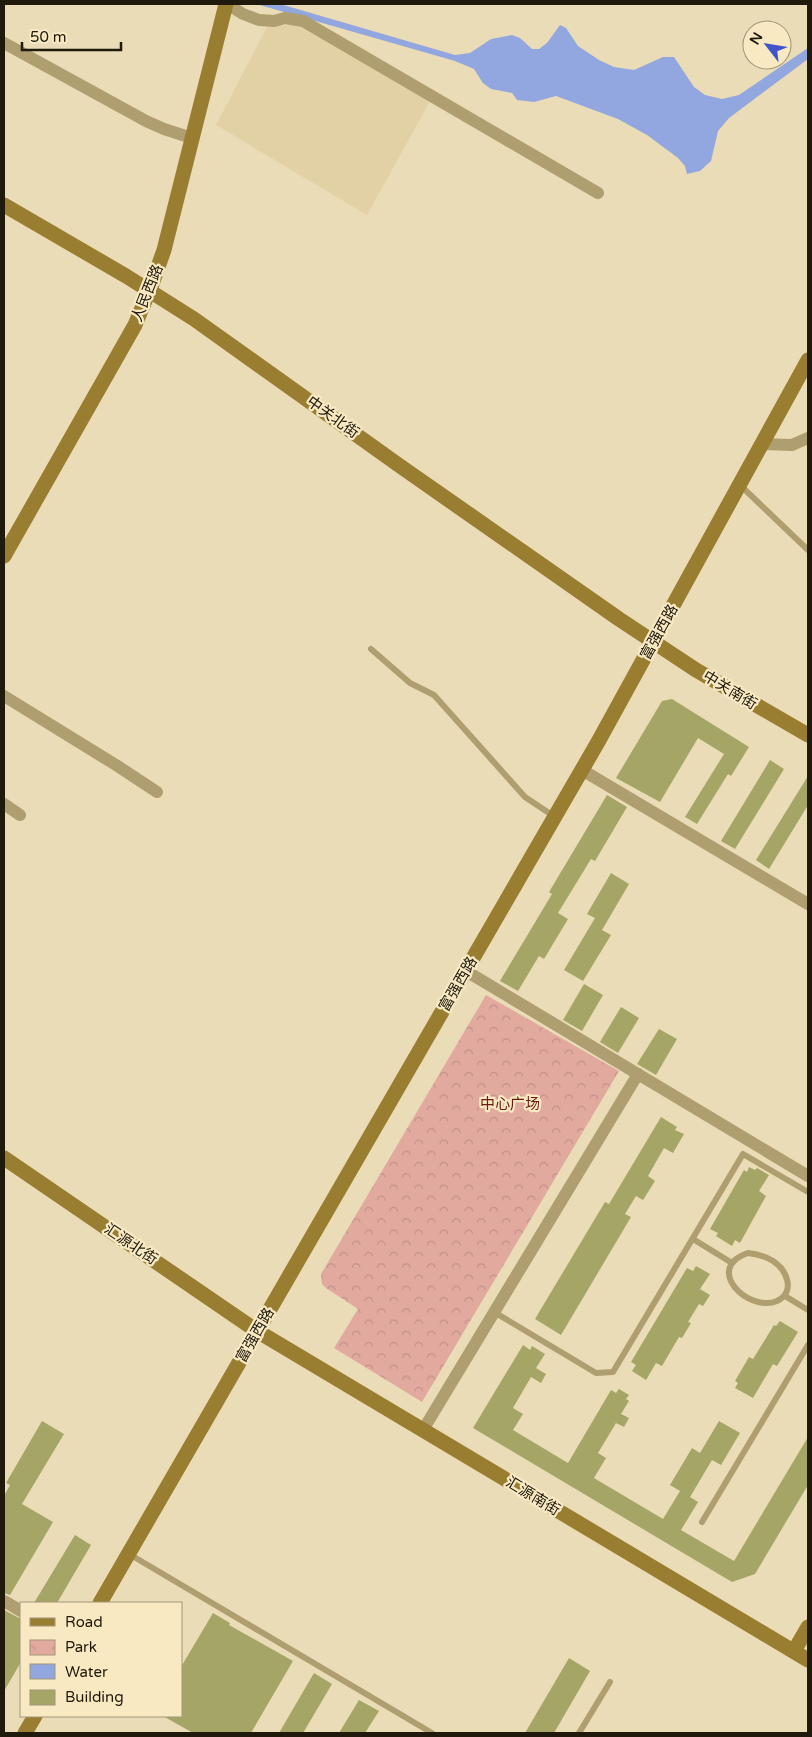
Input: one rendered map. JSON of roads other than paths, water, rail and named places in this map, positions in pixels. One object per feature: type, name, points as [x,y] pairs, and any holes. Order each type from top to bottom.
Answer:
[{"type":"street","name":"人民西路","points":[[4,556],[134,325],[149,291],[164,250],[227,4]]},
{"type":"street","points":[[227,4],[243,14],[259,20],[285,18],[303,22],[598,193]]},
{"type":"street","points":[[4,43],[146,121],[192,138]]},
{"type":"street","name":"中关北街","points":[[4,206],[149,291],[210,330],[400,466],[654,642]]},
{"type":"street","name":"富强西路","points":[[101,1602],[555,818],[654,642],[808,360]]},
{"type":"street","points":[[763,444],[792,446],[808,438]]},
{"type":"street","name":"中关南街","points":[[654,642],[696,670],[808,736]]},
{"type":"street","points":[[4,696],[157,792]]},
{"type":"street","points":[[582,770],[808,904]]},
{"type":"street","points":[[4,804],[20,815]]},
{"type":"street","points":[[466,971],[808,1176]]},
{"type":"street","points":[[423,1430],[638,1074]]},
{"type":"street","name":"汇源北街","points":[[4,1158],[257,1332]]},
{"type":"street","name":"汇源南街","points":[[257,1332],[804,1656]]},
{"type":"street","points":[[4,1601],[20,1610]]},
{"type":"street","points":[[804,1656],[808,1627]]},
{"type":"street","points":[[25,1733],[34,1717]]},
{"type":"lane","points":[[740,485],[808,550]]},
{"type":"lane","points":[[371,650],[410,683],[434,695],[525,797],[555,818]]},
{"type":"lane","points":[[494,1312],[596,1374],[613,1372],[743,1154],[808,1192]]},
{"type":"lane","points":[[692,1239],[732,1263]]},
{"type":"lane","points":[[748,1253],[760,1254],[772,1261],[781,1267],[787,1278],[788,1290],[785,1296],[768,1303],[749,1299],[733,1286],[728,1276],[732,1263],[739,1256],[748,1253]]},
{"type":"lane","points":[[785,1296],[808,1310]]},
{"type":"lane","points":[[702,1522],[808,1345]]},
{"type":"lane","points":[[129,1554],[432,1733]]},
{"type":"lane","points":[[580,1733],[610,1682]]},
{"type":"water","points":[[256,4],[280,4],[455,55],[470,53],[491,39],[512,35],[520,38],[532,49],[539,49],[547,43],[560,25],[566,28],[578,46],[599,60],[614,67],[634,70],[663,57],[674,57],[694,87],[705,95],[722,99],[739,95],[776,70],[792,70],[792,59],[808,48],[808,59],[729,118],[718,131],[711,161],[700,171],[687,174],[685,166],[678,158],[647,135],[618,119],[556,96],[534,102],[517,100],[512,93],[491,89],[483,83],[474,69],[455,61]]},
{"type":"park label","name":"中心广场","points":[[510,1104]]}]
